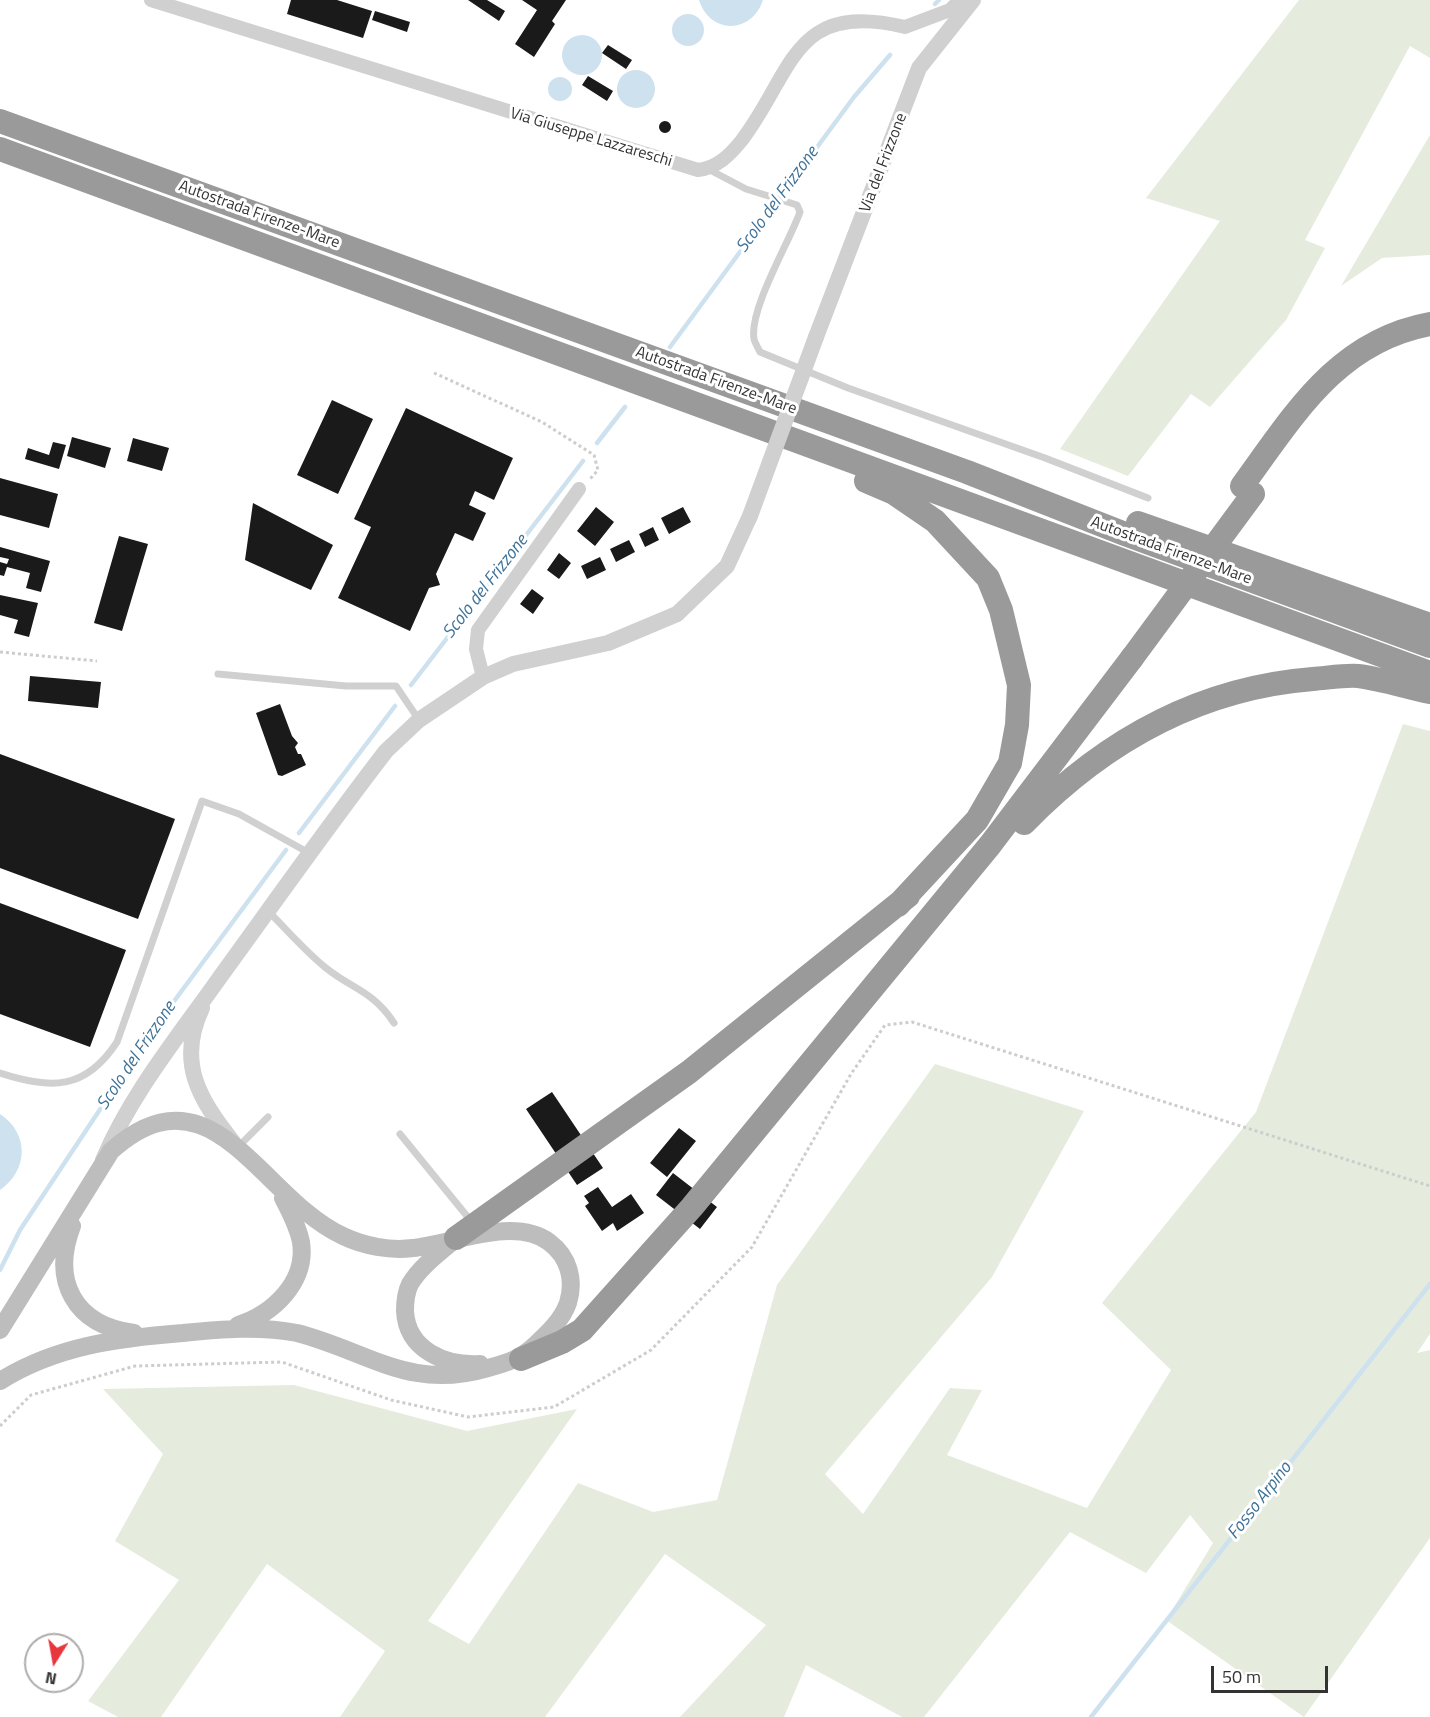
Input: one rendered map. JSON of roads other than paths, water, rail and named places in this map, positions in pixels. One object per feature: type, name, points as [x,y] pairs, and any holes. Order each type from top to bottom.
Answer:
[{"type":"highway","name":"Autostrada Firenze-Mare","points":[[0,121],[967,472],[1125,534],[1430,646]]},
{"type":"highway","name":"Autostrada Firenze-Mare","points":[[0,149],[1430,673]]},
{"type":"highway","points":[[433,306],[679,412],[894,493],[935,520],[988,578],[1000,610],[1019,685],[1017,725],[1010,763],[977,820],[897,905]]},
{"type":"highway","points":[[516,1360],[562,1342],[595,1318],[692,1206],[1009,822],[1127,654],[1247,490],[1322,381],[1348,359],[1372,344],[1402,329],[1430,324]]},
{"type":"highway","points":[[1247,490],[1331,390],[1379,355],[1406,342],[1430,337]]},
{"type":"highway","points":[[967,472],[1175,534],[1430,625]]},
{"type":"highway","points":[[465,1232],[689,1072],[897,905],[967,845],[1127,654]]},
{"type":"highway","points":[[901,950],[1055,791],[1104,753],[1151,724],[1227,695],[1285,681],[1357,676],[1430,692]]},
{"type":"main road","points":[[0,1330],[82,1199],[100,1166],[126,1138],[157,1123],[179,1121],[199,1124],[235,1145],[279,1190],[328,1228],[369,1245],[412,1249],[465,1232],[512,1232],[535,1235],[556,1247],[571,1275],[571,1288],[561,1317],[516,1360],[470,1373],[437,1377],[394,1368],[336,1345],[297,1334],[277,1330],[228,1329],[150,1336],[72,1348],[37,1361],[0,1381]]},
{"type":"main road","points":[[228,1329],[252,1320],[274,1306],[295,1276],[300,1259],[301,1243],[295,1221],[279,1190]]},
{"type":"main road","points":[[82,1199],[64,1251],[62,1269],[68,1288],[80,1308],[96,1322],[116,1330],[150,1336]]},
{"type":"main road","points":[[465,1232],[425,1265],[409,1286],[405,1302],[406,1320],[410,1331],[425,1350],[445,1360],[468,1364],[516,1360]]},
{"type":"street","name":"Via Giuseppe Lazzareschi","points":[[151,0],[660,160],[698,170],[707,169]]},
{"type":"street","points":[[707,169],[734,151],[750,129],[805,33],[825,18],[849,12],[878,16],[905,27],[950,10],[960,0]]},
{"type":"street","name":"Via del Frizzone","points":[[209,994],[386,751],[419,720],[483,677],[513,664],[608,643],[677,614],[727,566],[750,516],[919,68],[973,0]]},
{"type":"street","points":[[483,677],[476,649],[478,630],[579,489]]},
{"type":"street","points":[[209,994],[195,1026],[193,1070],[201,1098],[235,1145]]},
{"type":"street","points":[[100,1166],[116,1130],[140,1092],[186,1022],[209,994]]},
{"type":"lane","points":[[707,169],[746,189],[797,206],[800,213],[765,291],[755,325],[754,340],[760,352],[848,388],[1045,458],[1148,498]]},
{"type":"lane","points":[[218,674],[346,686],[396,686],[419,720]]},
{"type":"lane","points":[[0,1072],[28,1082],[49,1085],[80,1078],[105,1060],[117,1042],[202,801],[239,814],[309,854]]},
{"type":"lane","points":[[268,911],[328,969],[372,997],[384,1008],[394,1023]]},
{"type":"lane","points":[[235,1145],[268,1117]]},
{"type":"lane","points":[[400,1134],[465,1232]]},
{"type":"water","points":[[699,0],[763,0],[758,11],[750,19],[731,26],[712,20],[704,11]]},
{"type":"water","points":[[688,14],[699,19],[704,30],[699,41],[688,46],[677,41],[672,30],[677,19]]},
{"type":"water","points":[[582,35],[596,41],[602,55],[596,69],[582,75],[568,69],[562,55],[568,41]]},
{"type":"water","points":[[636,70],[649,76],[655,89],[649,102],[636,108],[623,102],[617,89],[623,76]]},
{"type":"water","points":[[560,77],[569,80],[572,89],[569,98],[560,101],[551,98],[548,89],[551,80]]},
{"type":"water","points":[[0,1114],[16,1131],[22,1152],[16,1172],[10,1182],[0,1190]]},
{"type":"waterway","name":"Scolo del Frizzone","points":[[935,4],[939,0]]},
{"type":"waterway","name":"Scolo del Frizzone","points":[[670,347],[854,97],[890,55]]},
{"type":"waterway","points":[[597,443],[625,407]]},
{"type":"waterway","name":"Scolo del Frizzone","points":[[411,685],[583,461]]},
{"type":"waterway","name":"Scolo del Frizzone","points":[[299,833],[395,706]]},
{"type":"waterway","name":"Scolo del Frizzone","points":[[0,1270],[20,1230],[152,1031],[286,850]]},
{"type":"waterway","name":"Fosso Arpino","points":[[1091,1717],[1430,1284]]}]
